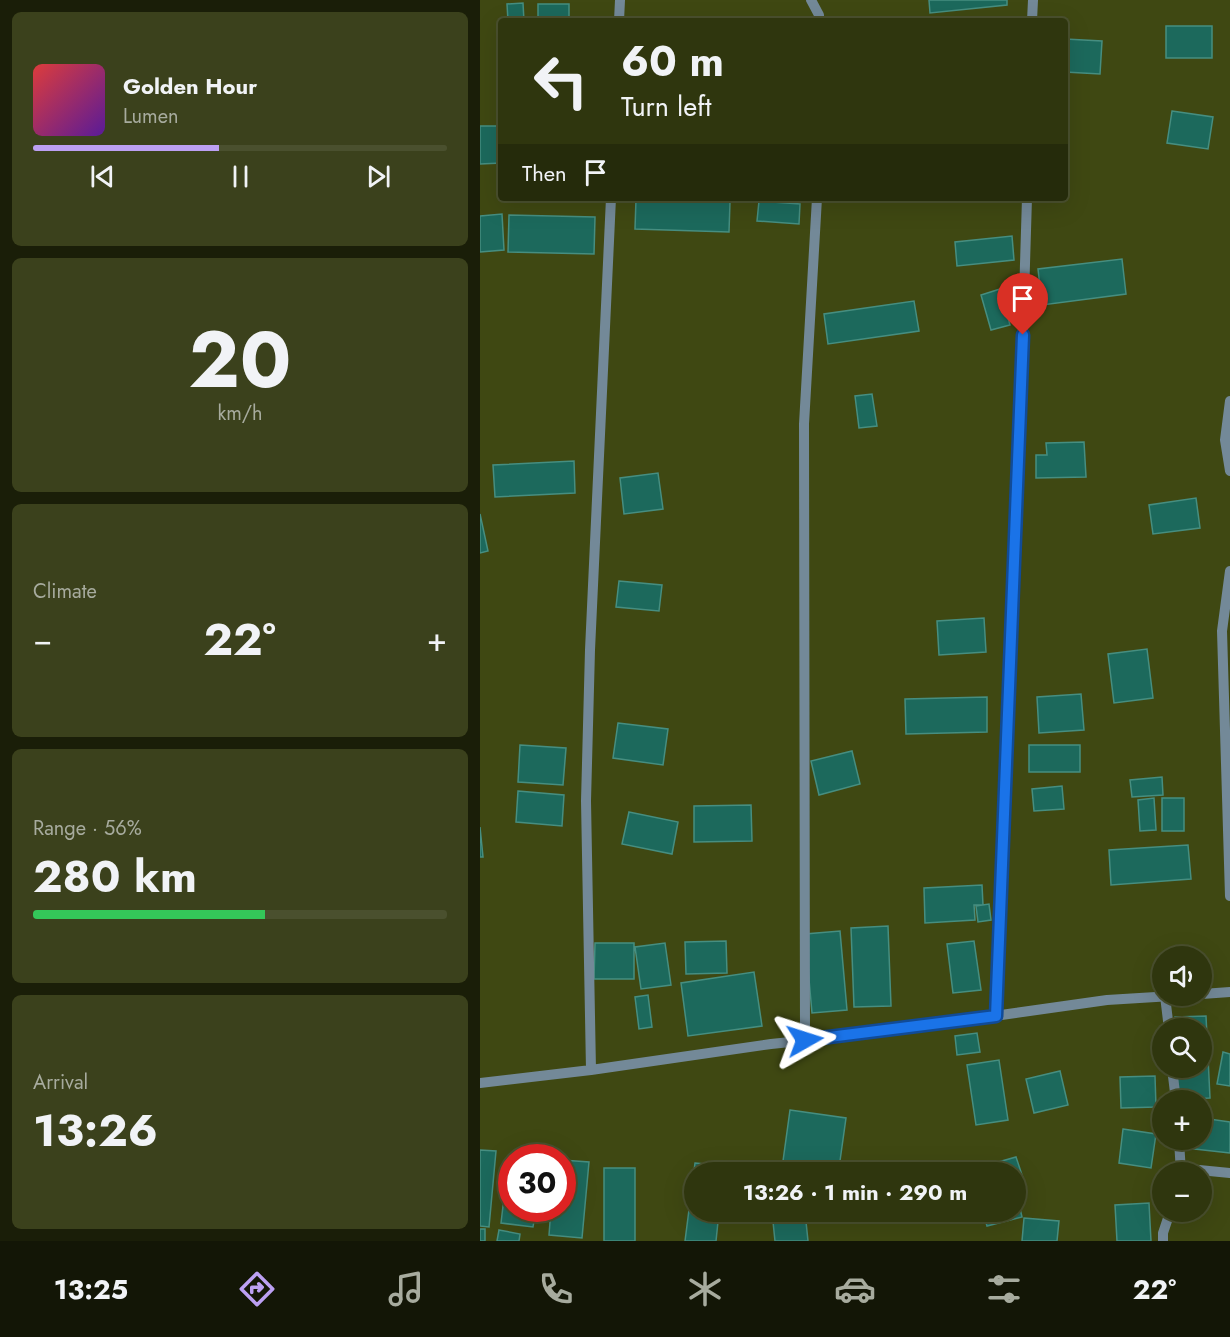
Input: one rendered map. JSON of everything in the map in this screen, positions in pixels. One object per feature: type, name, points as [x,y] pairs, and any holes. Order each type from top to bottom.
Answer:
[{"type":"street","points":[[619,18],[620,0]]},
{"type":"street","points":[[811,0],[819,18]]},
{"type":"street","points":[[1032,18],[1033,0]]},
{"type":"street","points":[[591,1070],[586,883],[586,777],[590,639],[611,201]]},
{"type":"street","points":[[805,1040],[804,424],[817,201]]},
{"type":"street","points":[[996,1016],[1017,518],[1027,201]]},
{"type":"street","points":[[1230,401],[1224,440],[1230,471]]},
{"type":"street","points":[[1230,571],[1222,631],[1230,896]]},
{"type":"street","points":[[1212,993],[1230,992]]},
{"type":"street","points":[[480,1083],[1107,1000],[1152,997]]},
{"type":"street","points":[[1212,1171],[1230,1173]]},
{"type":"street","points":[[1163,1241],[1167,1222]]},
{"type":"building","points":[[929,0],[1007,0],[1007,5],[930,13]]},
{"type":"building","points":[[523,3],[524,18],[508,18],[507,4]]},
{"type":"building","points":[[538,4],[569,4],[569,18],[538,18]]},
{"type":"building","points":[[1166,26],[1212,26],[1212,58],[1166,58]]},
{"type":"building","points":[[1068,39],[1102,41],[1100,74],[1068,72]]},
{"type":"building","points":[[1172,111],[1213,117],[1208,149],[1167,143]]},
{"type":"building","points":[[480,126],[498,126],[498,163],[480,164]]},
{"type":"building","points":[[636,201],[730,202],[729,232],[635,229]]},
{"type":"building","points":[[759,201],[800,204],[799,224],[757,221]]},
{"type":"building","points":[[502,214],[504,250],[480,252],[480,216]]},
{"type":"building","points":[[509,215],[595,217],[594,254],[508,252]]},
{"type":"building","points":[[1012,236],[1014,260],[957,266],[955,242]]},
{"type":"building","points":[[1122,259],[1126,294],[1042,305],[1038,269]]},
{"type":"building","points":[[1000,289],[1010,325],[991,330],[981,295]]},
{"type":"building","points":[[914,301],[919,331],[828,344],[824,314]]},
{"type":"building","points":[[872,394],[877,426],[859,428],[855,396]]},
{"type":"building","points":[[1084,442],[1086,477],[1036,478],[1036,455],[1047,455],[1046,443]]},
{"type":"building","points":[[574,461],[575,493],[495,497],[493,465]]},
{"type":"building","points":[[658,473],[663,509],[624,514],[620,478]]},
{"type":"building","points":[[1196,498],[1200,528],[1153,534],[1149,505]]},
{"type":"building","points":[[480,514],[488,551],[480,553]]},
{"type":"building","points":[[619,581],[662,585],[659,611],[616,607]]},
{"type":"building","points":[[984,618],[986,652],[939,655],[937,621]]},
{"type":"building","points":[[1147,649],[1153,698],[1114,703],[1108,654]]},
{"type":"building","points":[[1081,694],[1084,730],[1039,733],[1037,697]]},
{"type":"building","points":[[987,697],[987,732],[906,734],[905,699]]},
{"type":"building","points":[[618,723],[668,729],[663,765],[613,758]]},
{"type":"building","points":[[520,745],[566,748],[563,785],[518,782]]},
{"type":"building","points":[[1029,745],[1080,745],[1080,772],[1029,772]]},
{"type":"building","points":[[852,751],[860,784],[819,795],[811,761]]},
{"type":"building","points":[[1162,777],[1163,795],[1132,797],[1130,780]]},
{"type":"building","points":[[1062,786],[1064,809],[1034,811],[1032,789]]},
{"type":"building","points":[[518,791],[564,795],[562,826],[516,822]]},
{"type":"building","points":[[1154,798],[1156,830],[1140,831],[1138,800]]},
{"type":"building","points":[[1162,798],[1184,798],[1184,831],[1162,831]]},
{"type":"building","points":[[751,805],[752,841],[694,842],[694,806]]},
{"type":"building","points":[[629,812],[678,822],[672,854],[622,844]]},
{"type":"building","points":[[480,827],[483,857],[480,857]]},
{"type":"building","points":[[1188,845],[1191,879],[1111,885],[1109,850]]},
{"type":"building","points":[[982,885],[983,905],[974,905],[975,920],[925,923],[924,888]]},
{"type":"building","points":[[989,904],[991,920],[978,922],[976,906]]},
{"type":"building","points":[[888,926],[891,1006],[854,1007],[851,928]]},
{"type":"building","points":[[840,931],[847,1010],[812,1013],[805,934]]},
{"type":"building","points":[[726,941],[727,973],[686,974],[685,942]]},
{"type":"building","points":[[974,941],[981,990],[953,993],[947,944]]},
{"type":"building","points":[[595,943],[634,943],[634,979],[594,979]]},
{"type":"building","points":[[665,943],[671,985],[641,989],[635,947]]},
{"type":"building","points":[[754,972],[762,1026],[688,1036],[681,983]]},
{"type":"building","points":[[648,995],[652,1027],[639,1029],[635,997]]},
{"type":"building","points":[[1206,1016],[1206,1018],[1175,1018]]},
{"type":"building","points":[[977,1033],[980,1052],[957,1055],[955,1036]]},
{"type":"building","points":[[1223,1052],[1230,1054],[1230,1086],[1217,1084]]},
{"type":"building","points":[[999,1060],[1008,1120],[976,1125],[967,1065]]},
{"type":"building","points":[[1060,1071],[1068,1105],[1034,1113],[1026,1079]]},
{"type":"building","points":[[1152,1076],[1155,1078],[1152,1107],[1121,1108],[1120,1077]]},
{"type":"building","points":[[1177,1078],[1209,1078],[1210,1090],[1178,1090]]},
{"type":"building","points":[[790,1110],[846,1118],[840,1162],[783,1161]]},
{"type":"building","points":[[1212,1119],[1230,1122],[1230,1153],[1204,1150],[1212,1150]]},
{"type":"building","points":[[1123,1129],[1152,1133],[1154,1150],[1151,1168],[1119,1163]]},
{"type":"building","points":[[480,1150],[496,1151],[489,1227],[480,1226]]},
{"type":"building","points":[[1016,1157],[1018,1162],[998,1162]]},
{"type":"building","points":[[576,1161],[589,1162],[582,1238],[549,1235],[550,1222],[576,1222]]},
{"type":"building","points":[[604,1168],[635,1168],[635,1241],[604,1241]]},
{"type":"building","points":[[1149,1203],[1151,1241],[1117,1241],[1115,1205]]},
{"type":"building","points":[[1026,1218],[1059,1221],[1057,1241],[1022,1241]]},
{"type":"building","points":[[501,1222],[534,1222],[533,1227]]},
{"type":"building","points":[[687,1222],[718,1222],[716,1241],[685,1241]]},
{"type":"building","points":[[773,1222],[806,1222],[808,1241],[775,1241]]},
{"type":"building","points":[[986,1222],[1003,1222],[987,1226]]},
{"type":"building","points":[[480,1229],[485,1229],[485,1241],[480,1241]]},
{"type":"building","points":[[499,1230],[520,1234],[519,1241],[497,1241]]},
{"type":"route","points":[[805,1040],[996,1016],[1023,335]]}]
